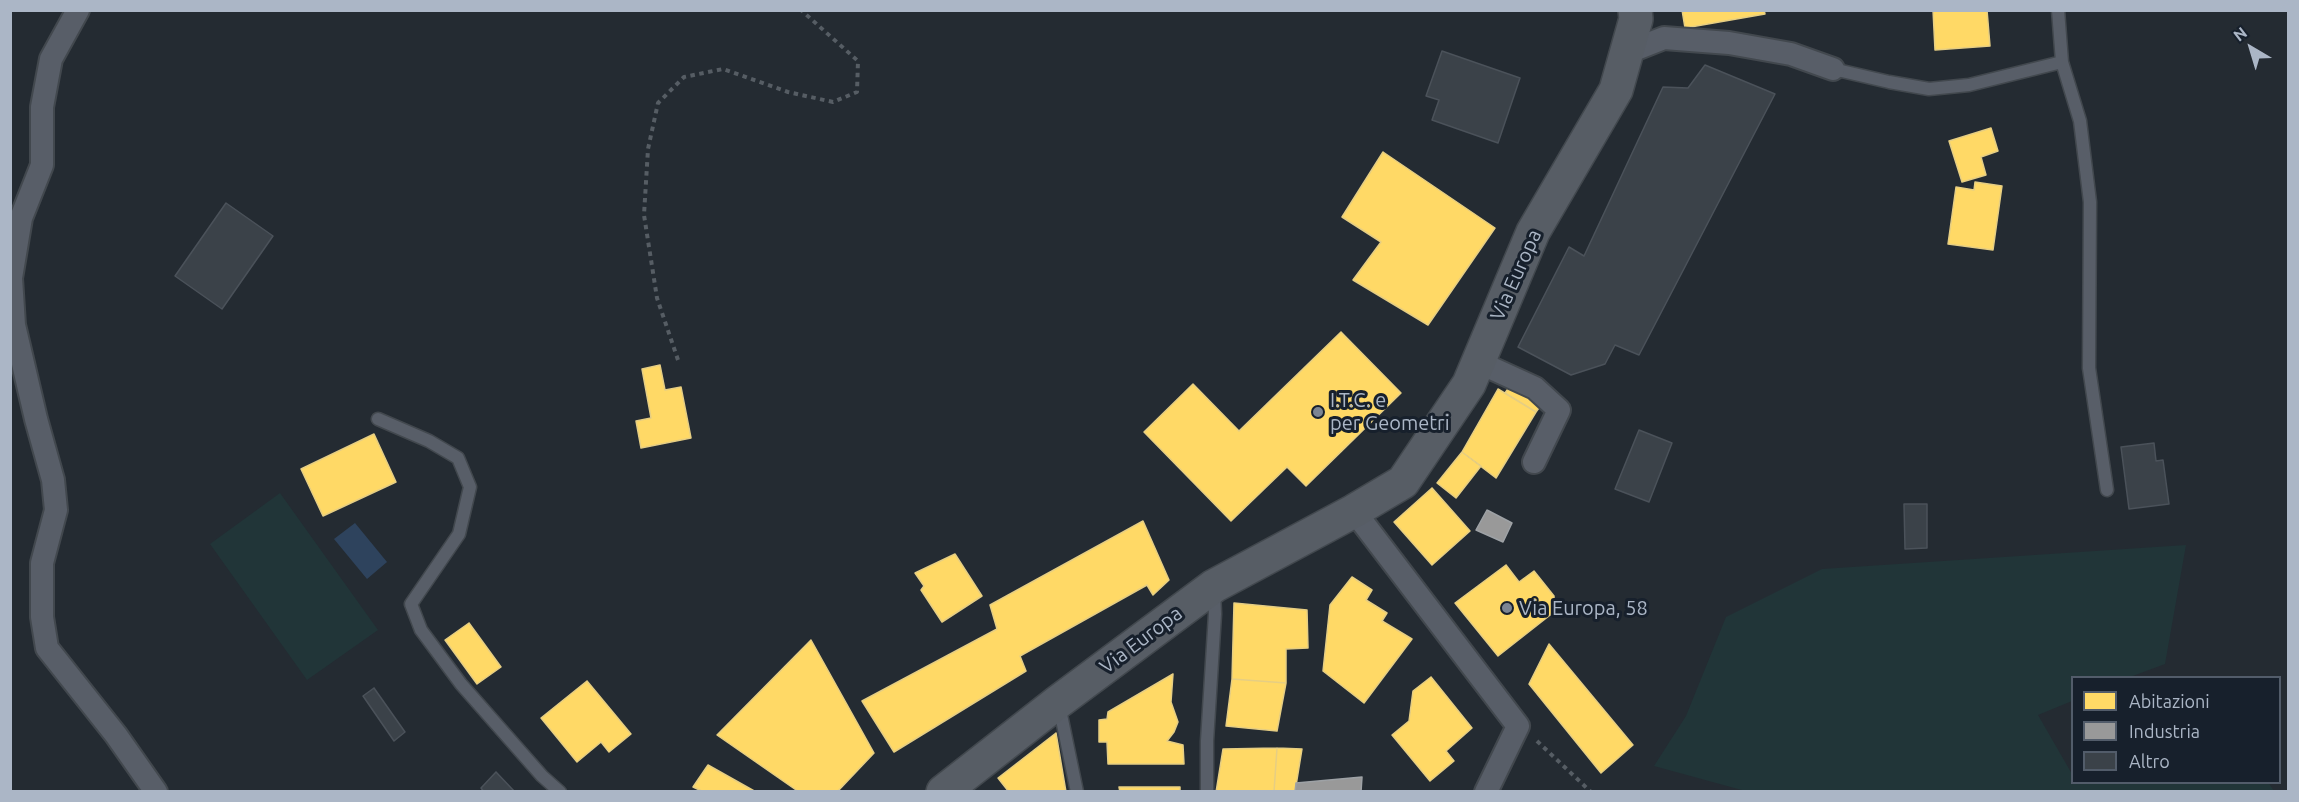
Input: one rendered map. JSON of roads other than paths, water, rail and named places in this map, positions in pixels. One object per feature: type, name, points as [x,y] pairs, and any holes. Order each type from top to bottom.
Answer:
[{"type":"main road","name":"Via Europa","points":[[943,792],[1058,702],[1214,586],[1403,482],[1469,384],[1533,232],[1616,90],[1636,19],[1635,10]]},
{"type":"street","points":[[78,10],[51,59],[42,107],[42,165],[21,218],[10,278],[14,325],[53,480],[56,510],[42,563],[42,617],[47,648],[116,735],[156,792]]},
{"type":"street","points":[[1626,53],[1664,38],[1729,43],[1791,54],[1833,69]]},
{"type":"street","points":[[1478,362],[1535,388],[1559,410],[1534,462]]},
{"type":"street","points":[[1354,511],[1518,726],[1486,792]]},
{"type":"lane","points":[[2058,10],[2062,62],[2080,122],[2090,202],[2089,368],[2107,490]]},
{"type":"lane","points":[[1833,69],[1929,89],[1969,85],[2062,62]]},
{"type":"lane","points":[[378,419],[429,441],[458,458],[470,487],[459,534],[411,604],[421,630],[461,684],[542,776],[560,792]]},
{"type":"lane","points":[[1207,792],[1214,586]]},
{"type":"lane","points":[[1058,702],[1077,792]]},
{"type":"water","points":[[355,523],[387,562],[367,579],[334,539]]},
{"type":"place","name":"I.T.C. e per Geometri","points":[[1318,412]]},
{"type":"place","name":"Via Europa, 58","points":[[1507,608]]}]
